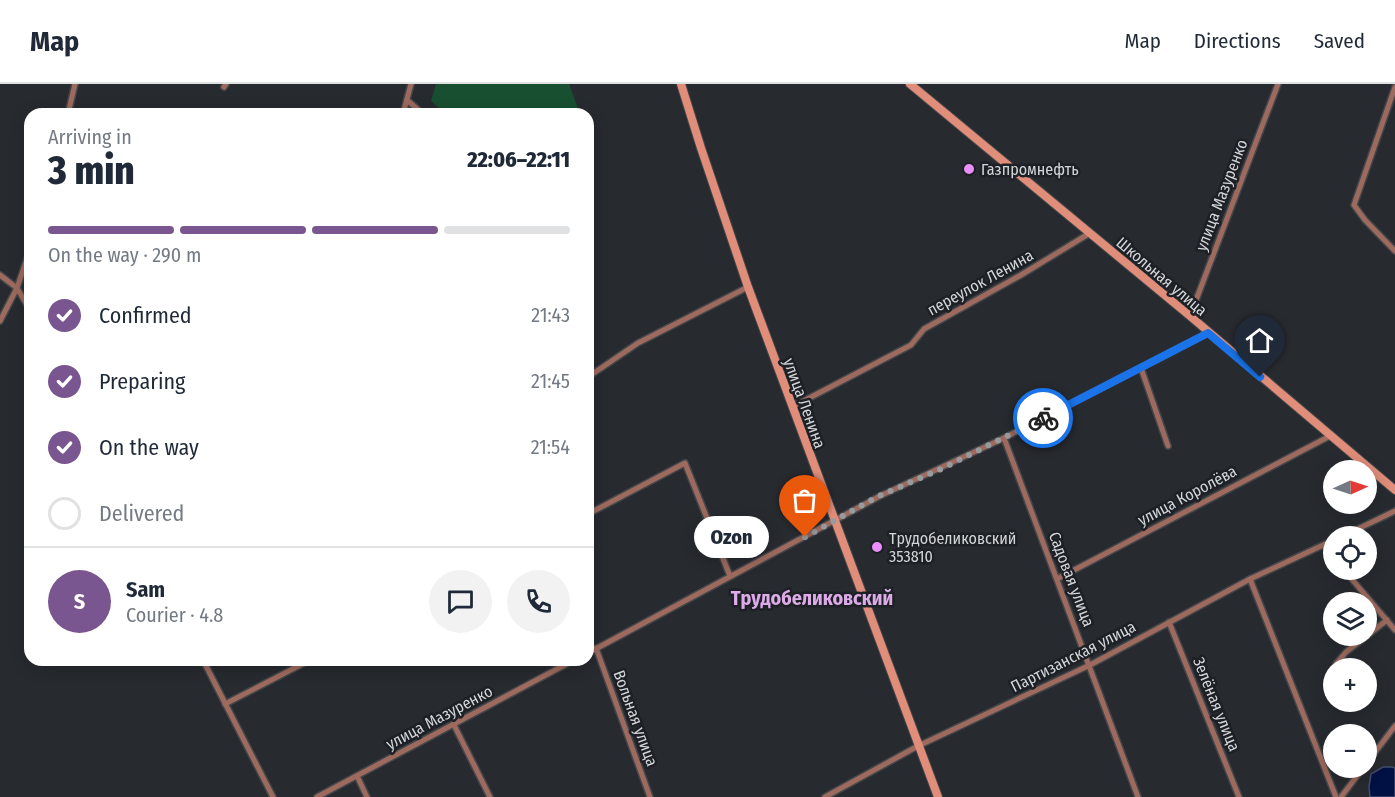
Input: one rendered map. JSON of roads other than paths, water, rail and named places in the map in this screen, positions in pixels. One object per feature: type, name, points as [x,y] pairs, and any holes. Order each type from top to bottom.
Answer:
[{"type":"street","points":[[69,108],[75,84]]},
{"type":"street","points":[[405,108],[411,84]]},
{"type":"street","name":"улица Ленина","points":[[681,84],[748,287],[938,797]]},
{"type":"street","name":"Школьная улица","points":[[910,84],[1190,316],[1395,490]]},
{"type":"street","name":"улица Мазуренко","points":[[1190,316],[1278,84]]},
{"type":"street","points":[[1395,87],[1354,205],[1395,251]]},
{"type":"street","points":[[407,100],[416,108]]},
{"type":"street","name":"переулок Ленина","points":[[792,407],[911,345],[924,329],[1021,275],[1090,233]]},
{"type":"street","points":[[0,321],[17,288],[24,268]]},
{"type":"street","points":[[0,275],[17,288],[24,299]]},
{"type":"street","points":[[594,373],[638,344],[748,287]]},
{"type":"street","points":[[594,649],[879,496],[1004,438],[1208,333]]},
{"type":"street","points":[[1141,368],[1168,446]]},
{"type":"street","name":"улица Королёва","points":[[1057,579],[1330,436]]},
{"type":"street","name":"Садовая улица","points":[[1004,438],[1138,797]]},
{"type":"street","points":[[594,511],[685,463],[730,576]]},
{"type":"street","points":[[1364,526],[1395,511]]},
{"type":"street","name":"Партизанская улица","points":[[825,797],[918,746],[1090,665],[1250,579],[1323,545]]},
{"type":"street","points":[[1250,579],[1336,797]]},
{"type":"street","points":[[1353,580],[1395,630]]},
{"type":"street","points":[[1341,658],[1387,620]]},
{"type":"street","name":"Зелёная улица","points":[[1169,622],[1239,797]]},
{"type":"street","name":"Вольная улица","points":[[597,648],[651,797]]},
{"type":"street","points":[[207,666],[273,797]]},
{"type":"street","points":[[225,704],[298,666]]},
{"type":"street","name":"улица Мазуренко","points":[[317,797],[563,666]]},
{"type":"street","points":[[454,725],[490,797]]},
{"type":"street","points":[[1377,750],[1395,726]]},
{"type":"street","points":[[1389,734],[1395,740]]},
{"type":"street","points":[[357,776],[367,797]]},
{"type":"street","points":[[1341,797],[1355,778]]},
{"type":"place","name":"Газпромнефть","points":[[969,169]]},
{"type":"place","name":"Ozon","points":[[805,537]]},
{"type":"place","name":"Трудобеликовский 353810","points":[[877,547]]},
{"type":"district","name":"Трудобеликовский","points":[[812,598]]}]
